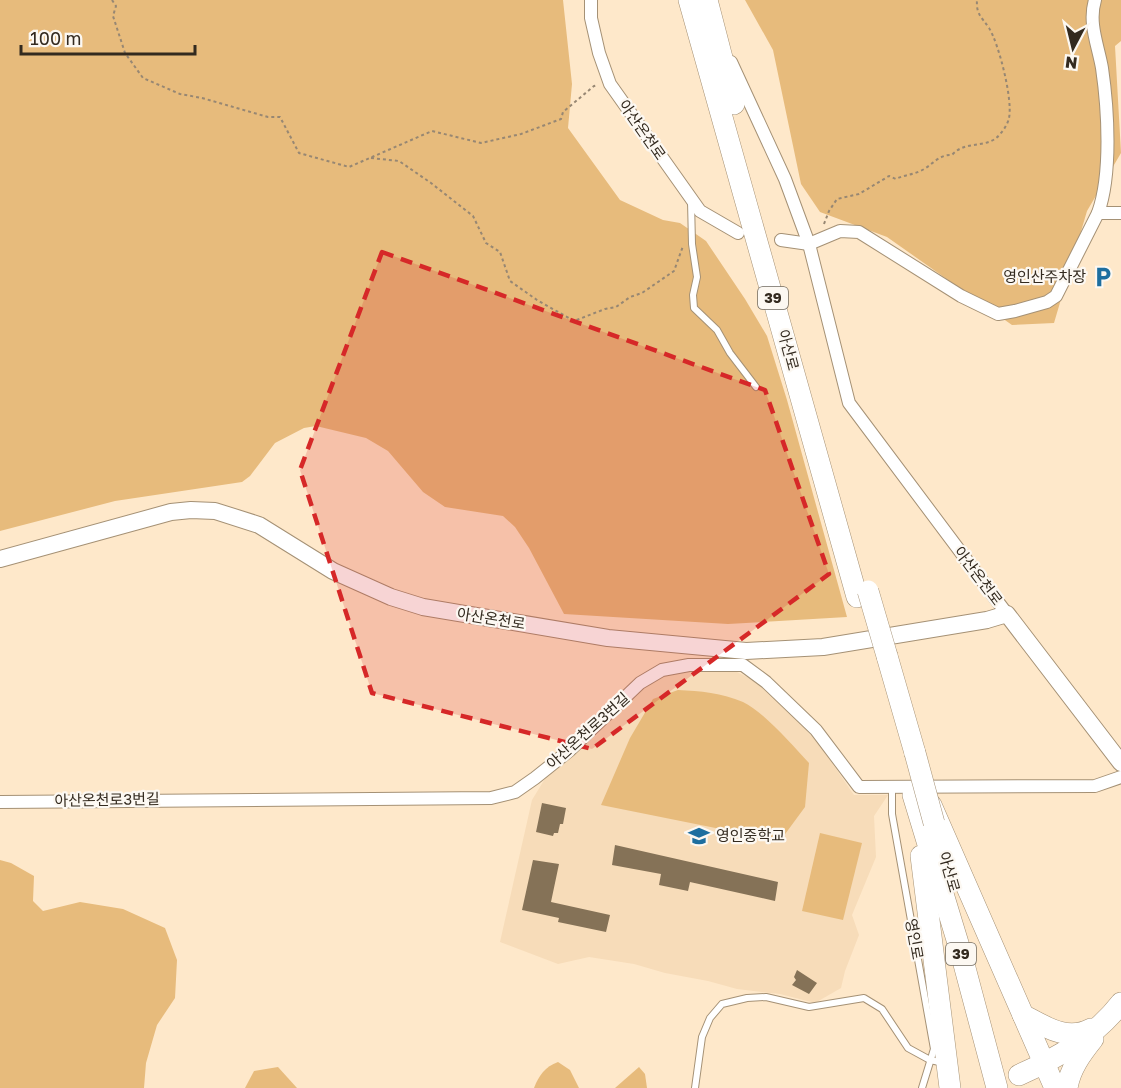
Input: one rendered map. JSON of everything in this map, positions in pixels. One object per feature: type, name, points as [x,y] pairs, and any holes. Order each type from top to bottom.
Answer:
[{"type":"highway","name":"아산로","points":[[689,0],[882,657],[997,1088]]},
{"type":"highway","name":"아산로","points":[[707,0],[863,594]]},
{"type":"highway","name":"아산로","points":[[927,823],[1015,1082]]},
{"type":"highway","points":[[927,823],[939,1062],[950,1088]]},
{"type":"highway","points":[[927,823],[1023,1015],[1055,1088]]},
{"type":"highway","points":[[1067,1088],[1069,1076],[1080,1055],[1121,1003]]},
{"type":"highway","points":[[1023,1015],[1056,1031],[1071,1035],[1083,1034],[1107,1021]]},
{"type":"highway","points":[[1015,1082],[1044,1062],[1084,1040],[1107,1021]]},
{"type":"main road","name":"아산온천로","points":[[0,559],[171,512],[215,511],[259,525],[333,571],[391,597],[423,607],[743,658],[979,621],[1007,614],[1121,763]]},
{"type":"street","name":"아산온천로","points":[[591,0],[591,18],[599,53],[610,84],[700,211],[738,233]]},
{"type":"street","name":"아산온천로","points":[[707,0],[732,64],[785,179],[809,244],[849,403],[1007,614]]},
{"type":"street","points":[[781,240],[809,244],[840,231],[858,232],[961,296],[998,314],[1047,302],[1056,296],[1103,199],[1107,140],[1103,74],[1094,37],[1095,0]]},
{"type":"street","points":[[1098,213],[1121,213]]},
{"type":"street","points":[[743,658],[816,730],[859,787],[1095,786],[1121,777]]},
{"type":"street","name":"아산온천로3번길","points":[[0,801],[491,798],[515,792],[535,778],[570,750],[640,683],[662,670],[743,658]]},
{"type":"lane","points":[[691,198],[692,244],[697,277],[693,295],[694,308],[717,330],[730,353],[756,387]]},
{"type":"lane","name":"영인로","points":[[892,788],[892,814],[934,1049],[939,1062],[922,1088]]},
{"type":"lane","points":[[695,1088],[702,1037],[710,1018],[722,1004],[747,998],[766,997],[809,1007],[864,998],[882,1009],[908,1048],[939,1062]]},
{"type":"path","points":[[112,0],[116,6],[113,16],[125,53],[143,78],[180,94],[268,117],[280,117],[299,153],[349,167],[432,131],[482,142],[521,134],[561,119],[563,112],[594,86],[610,84]]},
{"type":"path","points":[[823,238],[822,231],[829,211],[837,199],[859,194],[889,176],[896,179],[922,171],[938,159],[951,155],[961,147],[990,142],[1005,128],[1010,116],[1006,78],[989,28],[981,20],[976,0]]},
{"type":"path","points":[[371,158],[399,161],[473,216],[486,243],[500,252],[510,281],[537,300],[574,321],[616,307],[630,297],[642,293],[674,271],[684,241]]},
{"type":"highlighted area","points":[[382,252],[765,390],[829,574],[592,749],[372,693],[300,470]]},
{"type":"shaded area","points":[[0,0],[563,0],[572,84],[568,128],[620,200],[663,220],[680,223],[706,241],[767,336],[847,617],[728,624],[564,614],[529,548],[515,527],[503,516],[445,507],[423,492],[388,451],[366,438],[316,426],[304,428],[275,443],[250,476],[242,482],[115,501],[0,531]]},
{"type":"shaded area","points":[[745,0],[1121,0],[1121,41],[1115,46],[1121,153],[1087,211],[1054,323],[1012,325],[887,237],[820,212],[801,184],[773,50]]},
{"type":"shaded area","name":"영인중학교","points":[[735,671],[751,679],[772,695],[819,744],[854,795],[888,795],[874,816],[876,857],[852,915],[859,935],[841,988],[815,1003],[780,994],[737,989],[634,964],[589,957],[558,964],[500,942],[532,800],[546,777],[595,737],[642,687],[662,676],[677,672]]},
{"type":"shaded area","points":[[678,690],[711,693],[743,702],[769,721],[809,763],[805,807],[780,841],[601,805],[630,738],[653,699]]},
{"type":"shaded area","points":[[820,833],[862,843],[843,920],[802,911]]},
{"type":"shaded area","points":[[0,860],[11,863],[34,876],[33,901],[43,911],[80,902],[123,909],[165,928],[177,960],[175,998],[157,1025],[146,1063],[144,1088],[0,1088]]},
{"type":"shaded area","points":[[558,1062],[570,1070],[579,1088],[534,1088],[543,1072]]},
{"type":"shaded area","points":[[278,1067],[297,1088],[245,1088],[254,1071]]},
{"type":"shaded area","points":[[639,1067],[645,1074],[647,1088],[615,1088]]},
{"type":"building","points":[[542,803],[566,808],[563,824],[560,824],[558,833],[554,833],[553,836],[536,832]]},
{"type":"building","points":[[615,845],[778,882],[775,901],[690,882],[688,891],[659,885],[661,874],[612,865]]},
{"type":"building","points":[[533,860],[559,864],[551,902],[610,915],[606,932],[558,922],[559,918],[522,910]]},
{"type":"building","points":[[797,970],[817,983],[809,994],[792,985],[796,980],[794,977]]},
{"type":"place","name":"영인산주차장","points":[[1103,277]]},
{"type":"place","name":"영인중학교","points":[[699,836]]}]
